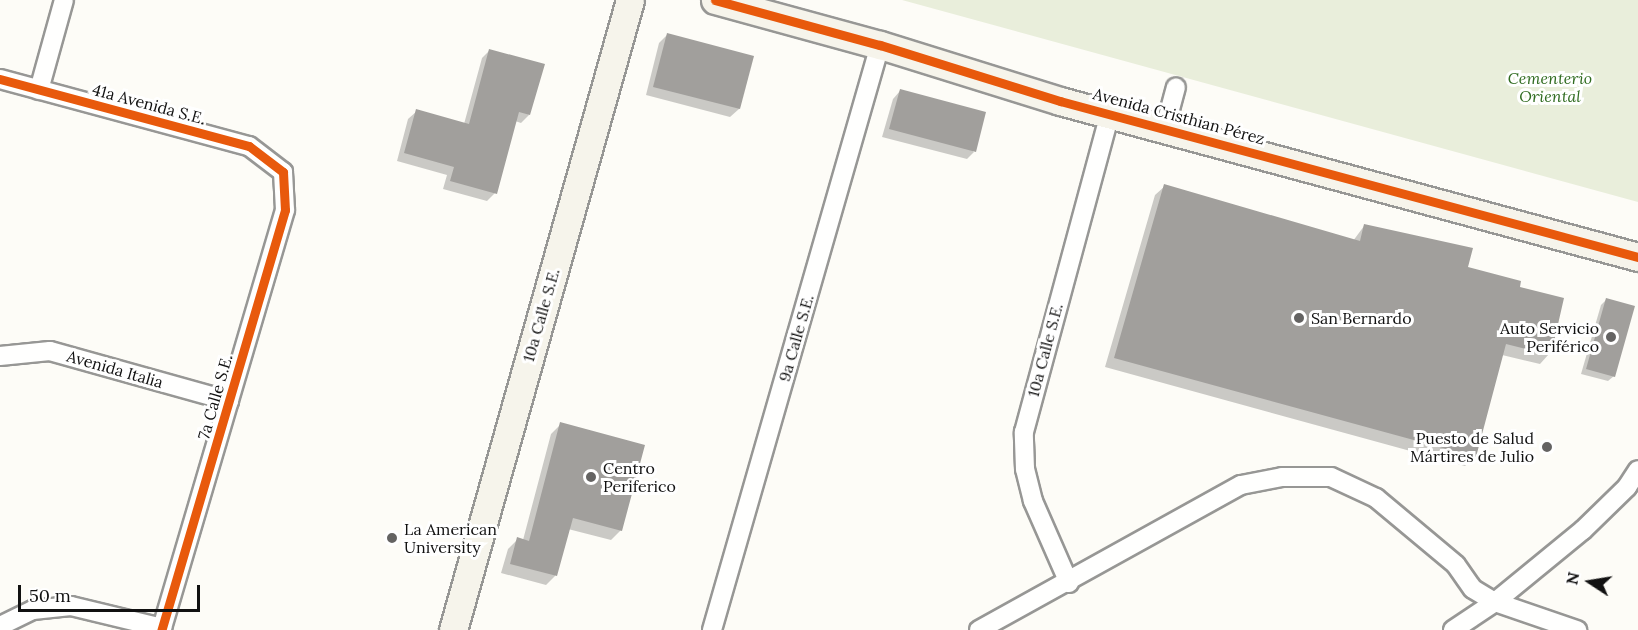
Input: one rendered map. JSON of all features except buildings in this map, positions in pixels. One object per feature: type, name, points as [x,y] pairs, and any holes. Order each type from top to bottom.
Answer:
[{"type":"street","points":[[39,90],[64,0]]},
{"type":"street","name":"10a Calle S.E.","points":[[453,630],[630,0]]},
{"type":"street","name":"Avenida Cristhian Pérez","points":[[714,0],[880,45],[1110,114],[1638,257]]},
{"type":"street","name":"9a Calle S.E.","points":[[712,630],[880,45]]},
{"type":"street","name":"41a Avenida S.E.","points":[[0,80],[249,146],[282,172]]},
{"type":"street","points":[[1165,128],[1176,87]]},
{"type":"street","name":"10a Calle S.E.","points":[[1069,583],[1033,501],[1025,469],[1024,432],[1110,114]]},
{"type":"street","name":"7a Calle S.E.","points":[[162,629],[285,210],[282,172]]},
{"type":"street","name":"Avenida Italia","points":[[0,356],[50,351],[229,401]]},
{"type":"street","points":[[1453,630],[1495,602],[1583,530],[1627,487],[1638,470]]},
{"type":"street","points":[[980,630],[1069,583],[1241,485],[1282,477],[1331,477],[1376,498],[1456,565],[1473,589],[1495,602],[1577,630]]},
{"type":"street","points":[[0,626],[33,610],[70,606],[162,629]]},
{"type":"green space","name":"Cementerio Oriental","points":[[902,0],[1638,0],[1638,202],[1179,76]]},
{"type":"cycle path","points":[[715,0],[880,45],[1060,101],[1638,257]]},
{"type":"cycle path","points":[[0,79],[249,146],[283,172],[285,210],[161,630]]},
{"type":"place","name":"San Bernardo","points":[[1299,318]]},
{"type":"place","name":"Auto Servicio Periférico","points":[[1611,337]]},
{"type":"place","name":"Puesto de Salud Mártires de Julio","points":[[1547,447]]},
{"type":"place","name":"Centro Periferico","points":[[591,477]]},
{"type":"place","name":"La American University","points":[[392,538]]}]
